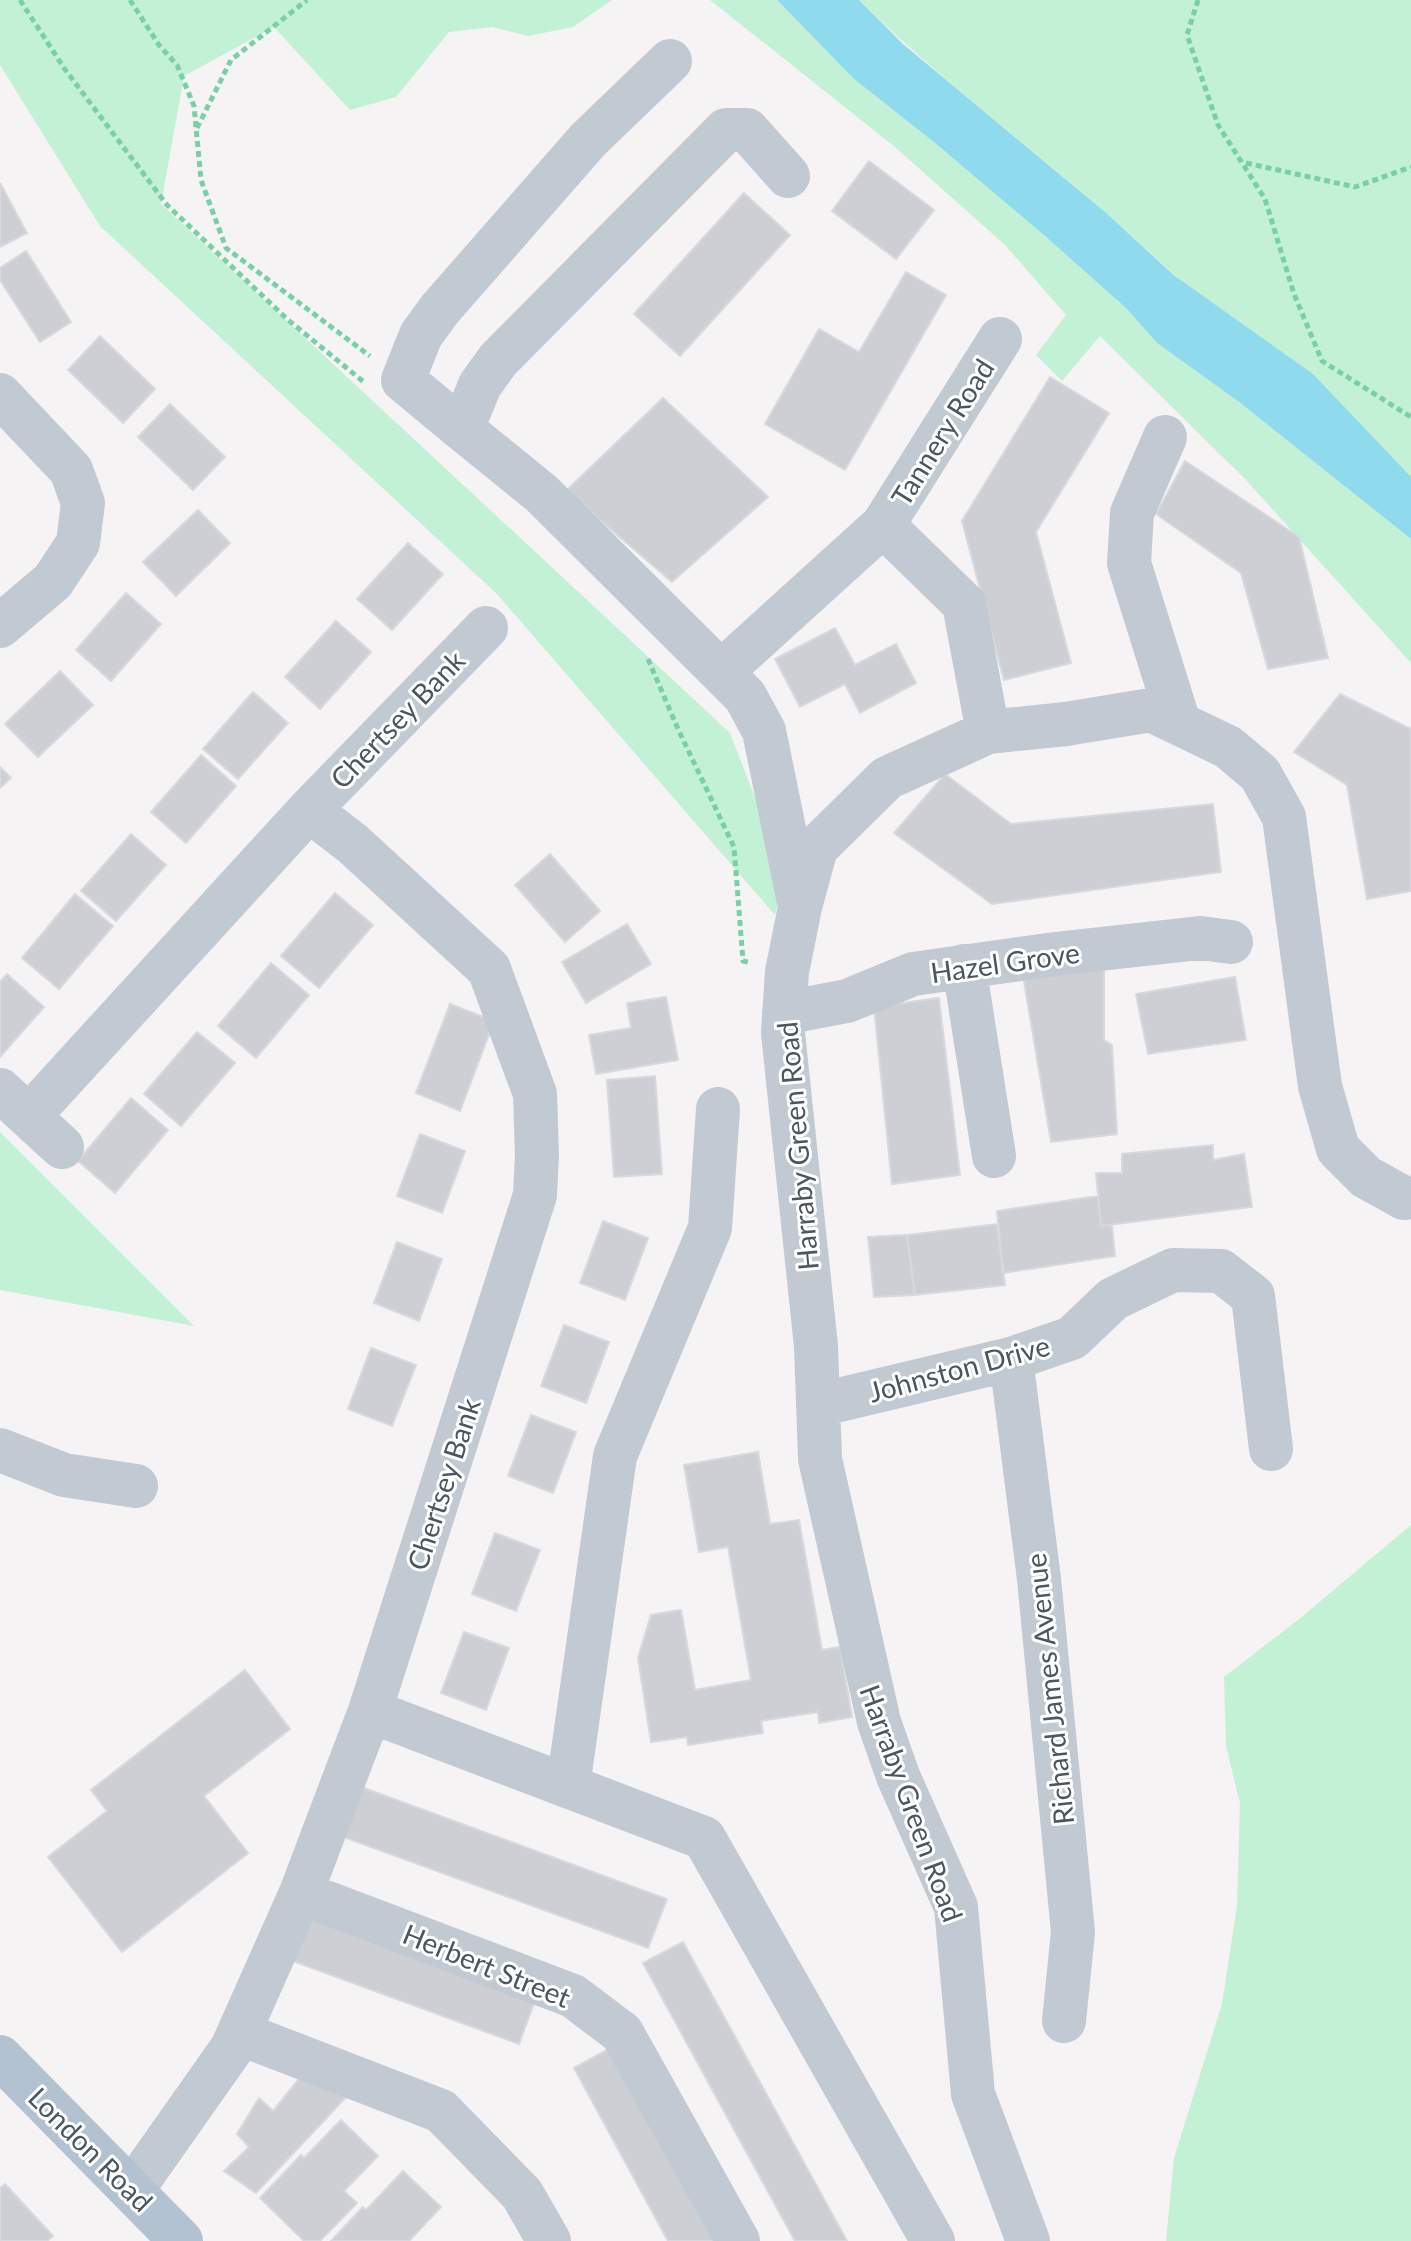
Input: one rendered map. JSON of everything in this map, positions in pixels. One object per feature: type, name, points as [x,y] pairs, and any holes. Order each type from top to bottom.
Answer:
[{"type":"main road","name":"London Road","points":[[0,2057],[181,2241]]},
{"type":"street","points":[[670,61],[588,140],[440,309],[387,384],[462,429],[541,493],[745,696],[764,731],[800,907]]},
{"type":"street","points":[[462,429],[480,385],[498,360],[726,130],[747,130],[788,176]]},
{"type":"street","name":"Tannery Road","points":[[721,672],[883,525],[1000,339]]},
{"type":"street","points":[[0,395],[71,470],[83,503],[78,543],[53,581],[0,626]]},
{"type":"street","points":[[1165,437],[1132,513],[1129,563],[1179,723]]},
{"type":"street","name":"Tannery Road","points":[[883,525],[964,604],[988,732]]},
{"type":"street","name":"Chertsey Bank","points":[[14,1103],[309,810],[486,628]]},
{"type":"street","name":"Harraby Green Road","points":[[1028,2241],[973,2094],[956,1907],[898,1776],[868,1683],[820,1459],[816,1346],[783,1033],[800,907],[816,848],[887,778],[988,732],[1066,724],[1151,710],[1228,747],[1260,774],[1284,817],[1320,1086],[1338,1149],[1366,1177],[1404,1198]]},
{"type":"street","name":"Chertsey Bank","points":[[132,2190],[232,2048],[301,1893],[370,1711],[535,1195],[535,1094],[489,969],[353,844],[309,810]]},
{"type":"street","name":"Hazel Grove","points":[[786,993],[847,1001],[913,974],[964,966],[1200,938],[1231,942]]},
{"type":"street","points":[[964,966],[994,1156]]},
{"type":"street","points":[[14,1103],[62,1147]]},
{"type":"street","points":[[568,1786],[615,1456],[710,1228],[718,1109]]},
{"type":"street","name":"Johnston Drive","points":[[818,1405],[1011,1359],[1072,1338],[1113,1299],[1173,1270],[1221,1271],[1253,1296],[1271,1449]]},
{"type":"street","name":"Richard James Avenue","points":[[1011,1359],[1039,1579],[1073,1932],[1064,2021]]},
{"type":"street","points":[[0,1450],[64,1475],[136,1486]]},
{"type":"street","points":[[370,1711],[704,1838],[933,2241]]},
{"type":"street","name":"Herbert Street","points":[[301,1893],[573,1996],[622,2033],[738,2241]]},
{"type":"street","points":[[239,2033],[441,2111],[522,2194],[549,2241]]},
{"type":"path","points":[[20,0],[64,68],[167,205],[287,319],[387,384]]},
{"type":"path","points":[[130,0],[159,45],[177,65],[194,106],[201,180],[226,248],[387,384]]},
{"type":"path","points":[[196,129],[231,60],[307,0]]},
{"type":"path","points":[[1198,0],[1187,35],[1218,125],[1265,199],[1294,294],[1322,361],[1411,417]]},
{"type":"path","points":[[1244,163],[1355,187],[1411,167]]},
{"type":"path","points":[[642,645],[734,847],[743,961],[786,993]]},
{"type":"green space","points":[[0,0],[612,0],[573,27],[528,36],[492,27],[449,32],[396,97],[350,110],[274,27],[184,76],[161,204],[730,733],[764,821],[793,843],[775,915],[497,594],[100,226],[0,65]]},
{"type":"green space","points":[[710,0],[777,0],[854,79],[1045,236],[1127,309],[1157,343],[1239,402],[1411,539],[1411,663],[1247,481],[1100,336],[1062,381],[1036,355],[1066,315],[1005,245],[895,147]]},
{"type":"green space","points":[[859,0],[1411,0],[1411,506],[1143,246],[918,55]]},
{"type":"green space","points":[[0,1132],[194,1326],[0,1290]]},
{"type":"green space","points":[[1411,1525],[1411,2241],[1166,2241],[1174,2158],[1222,2004],[1237,1906],[1240,1803],[1226,1746],[1224,1677],[1298,1620]]},
{"type":"water","points":[[777,0],[859,0],[903,44],[1105,212],[1175,276],[1313,374],[1411,477],[1411,539],[1239,402],[1157,343],[1127,309],[1045,236],[854,79]]},
{"type":"building","points":[[869,161],[934,210],[896,259],[832,211]]},
{"type":"building","points":[[0,183],[27,233],[0,247]]},
{"type":"building","points":[[744,193],[790,235],[680,356],[634,314]]},
{"type":"building","points":[[26,251],[71,322],[40,342],[0,280],[0,268]]},
{"type":"building","points":[[906,272],[946,295],[845,470],[765,424],[819,329],[859,352]]},
{"type":"building","points":[[100,336],[155,389],[123,423],[68,370]]},
{"type":"building","points":[[1050,377],[1109,413],[1036,532],[1071,663],[1004,680],[962,521]]},
{"type":"building","points":[[663,398],[768,497],[672,582],[566,491]]},
{"type":"building","points":[[170,404],[225,457],[193,490],[138,437]]},
{"type":"building","points":[[1185,461],[1299,537],[1328,658],[1268,669],[1241,573],[1156,514]]},
{"type":"building","points":[[198,510],[230,543],[176,596],[143,562]]},
{"type":"building","points":[[408,543],[443,574],[392,630],[357,599]]},
{"type":"building","points":[[126,593],[161,624],[111,681],[76,650]]},
{"type":"building","points":[[336,621],[371,652],[320,709],[285,677]]},
{"type":"building","points":[[835,628],[855,665],[896,644],[916,683],[860,713],[845,684],[800,707],[775,659]]},
{"type":"building","points":[[60,671],[93,705],[38,757],[5,724]]},
{"type":"building","points":[[253,692],[288,723],[238,779],[203,749]]},
{"type":"building","points":[[1340,694],[1411,729],[1411,891],[1367,899],[1347,785],[1294,752]]},
{"type":"building","points":[[201,755],[236,786],[186,843],[151,812]]},
{"type":"building","points":[[0,767],[11,778],[0,788]]},
{"type":"building","points":[[945,774],[1011,824],[1213,804],[1221,872],[992,904],[894,833]]},
{"type":"building","points":[[131,834],[166,865],[116,921],[81,891]]},
{"type":"building","points":[[550,854],[600,911],[565,942],[515,885]]},
{"type":"building","points":[[335,893],[373,925],[319,988],[281,956]]},
{"type":"building","points":[[75,894],[113,926],[59,989],[22,958]]},
{"type":"building","points":[[627,924],[651,964],[586,1003],[562,962]]},
{"type":"building","points":[[271,963],[309,995],[256,1058],[218,1026]]},
{"type":"building","points":[[1104,965],[1104,1040],[1112,1045],[1117,1134],[1051,1142],[1023,975]]},
{"type":"building","points":[[7,974],[44,1007],[0,1057],[0,982]]},
{"type":"building","points":[[1235,977],[1246,1040],[1148,1054],[1136,994]]},
{"type":"building","points":[[666,997],[678,1060],[596,1074],[589,1035],[631,1028],[627,1003]]},
{"type":"building","points":[[939,998],[960,1175],[892,1184],[874,1007]]},
{"type":"building","points":[[450,1004],[494,1021],[460,1111],[416,1093]]},
{"type":"building","points":[[197,1032],[235,1063],[181,1126],[144,1094]]},
{"type":"building","points":[[655,1076],[662,1174],[614,1177],[607,1080]]},
{"type":"building","points":[[131,1098],[168,1130],[115,1193],[78,1161]]},
{"type":"building","points":[[420,1134],[465,1151],[442,1213],[397,1196]]},
{"type":"building","points":[[1213,1145],[1213,1160],[1244,1154],[1252,1207],[1101,1226],[1096,1173],[1122,1173],[1122,1154]]},
{"type":"building","points":[[1098,1196],[1101,1226],[1112,1225],[1115,1256],[1003,1273],[997,1211]]},
{"type":"building","points":[[603,1221],[648,1238],[625,1300],[580,1283]]},
{"type":"building","points":[[997,1224],[1005,1285],[915,1295],[907,1235]]},
{"type":"building","points":[[907,1235],[915,1295],[874,1297],[868,1237]]},
{"type":"building","points":[[397,1242],[442,1259],[419,1321],[374,1303]]},
{"type":"building","points":[[564,1325],[609,1342],[586,1403],[541,1386]]},
{"type":"building","points":[[371,1348],[416,1365],[392,1426],[348,1409]]},
{"type":"building","points":[[531,1415],[576,1432],[553,1493],[508,1476]]},
{"type":"building","points":[[758,1452],[770,1524],[799,1520],[822,1650],[840,1647],[852,1717],[819,1723],[818,1712],[761,1721],[763,1733],[688,1745],[687,1737],[651,1742],[638,1658],[651,1615],[681,1610],[695,1690],[751,1680],[728,1547],[699,1552],[684,1465]]},
{"type":"building","points":[[495,1533],[540,1550],[516,1611],[472,1594]]},
{"type":"building","points":[[464,1632],[509,1648],[486,1710],[441,1693]]},
{"type":"building","points":[[245,1670],[290,1729],[204,1796],[248,1853],[122,1952],[48,1857],[107,1811],[91,1790]]},
{"type":"building","points":[[353,1784],[667,1899],[648,1948],[335,1834]]},
{"type":"building","points":[[309,1907],[538,1992],[519,2044],[290,1960]]},
{"type":"building","points":[[683,1942],[847,2241],[795,2241],[643,1963]]},
{"type":"building","points":[[614,2046],[720,2241],[668,2241],[574,2068]]},
{"type":"building","points":[[303,2074],[349,2094],[256,2193],[224,2171],[249,2147],[237,2134],[259,2098],[273,2111]]},
{"type":"building","points":[[341,2120],[378,2156],[344,2191],[357,2203],[320,2241],[304,2241],[260,2198],[301,2155],[304,2158]]},
{"type":"building","points":[[403,2171],[441,2207],[409,2241],[331,2241],[363,2207],[366,2210]]},
{"type":"building","points":[[5,2184],[53,2236],[47,2241],[0,2241],[0,2188]]}]
